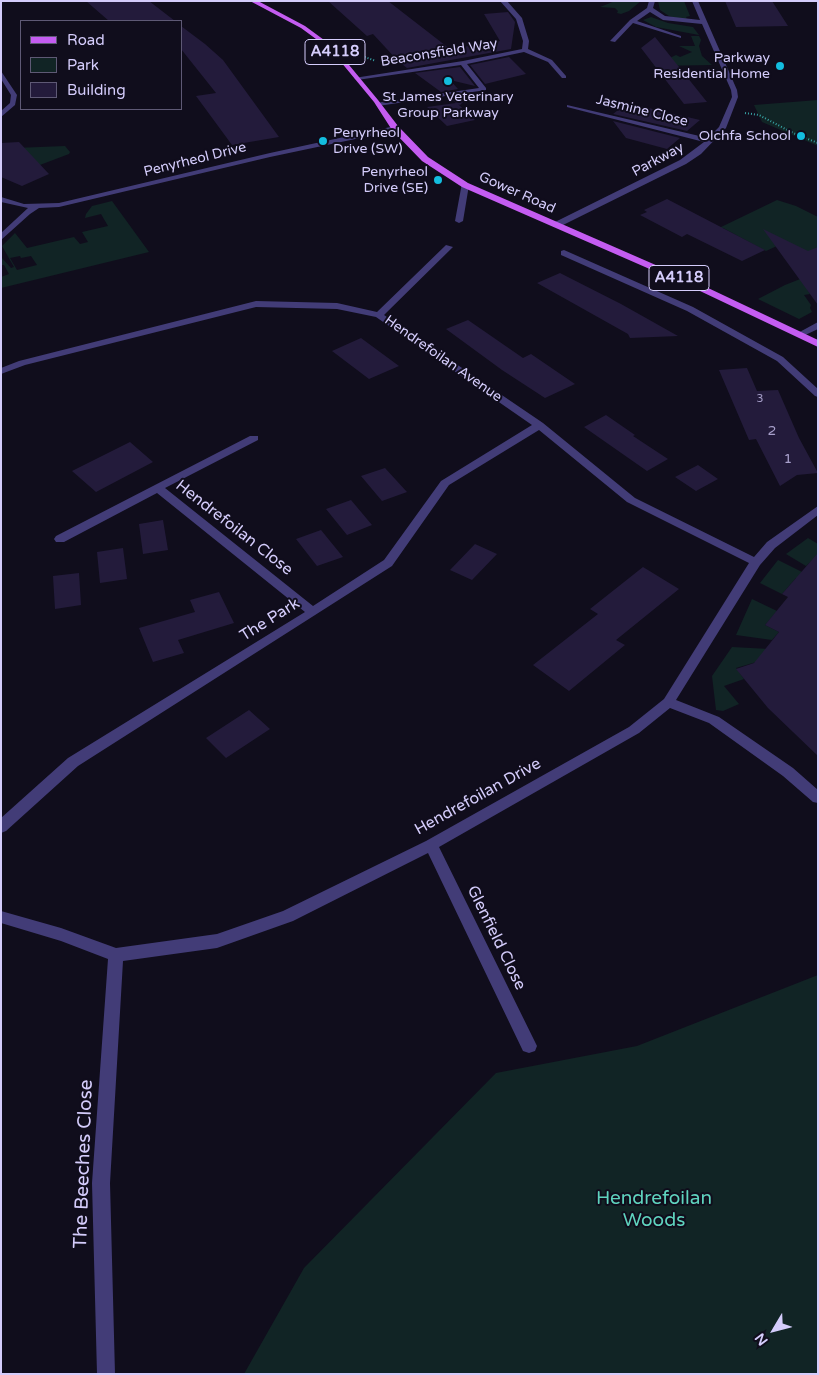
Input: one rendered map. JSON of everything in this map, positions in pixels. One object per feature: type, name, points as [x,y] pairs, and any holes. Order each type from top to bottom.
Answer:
[{"type":"main road","name":"Gower Road","points":[[253,1],[304,27],[333,49],[395,128],[424,159],[465,185],[703,289],[801,334],[818,344]]},
{"type":"street","points":[[503,1],[519,18],[526,41],[525,50],[550,61],[564,77]]},
{"type":"street","points":[[613,41],[632,21],[650,9],[653,1]]},
{"type":"street","name":"Parkway","points":[[556,224],[664,173],[698,152],[722,128],[735,97],[734,90],[730,77],[695,1]]},
{"type":"street","points":[[650,9],[663,18],[705,22]]},
{"type":"street","points":[[632,21],[679,37]]},
{"type":"street","name":"Beaconsfield Way","points":[[357,78],[463,63],[525,50]]},
{"type":"street","points":[[378,104],[484,89],[463,63]]},
{"type":"street","points":[[1,73],[14,95],[13,104],[1,115]]},
{"type":"street","name":"Jasmine Close","points":[[569,106],[710,141]]},
{"type":"street","name":"Penyrheol Drive","points":[[1,199],[36,207],[80,201],[270,155],[395,128]]},
{"type":"street","points":[[459,221],[465,185]]},
{"type":"street","points":[[1,238],[27,212],[36,207]]},
{"type":"street","points":[[379,314],[450,247]]},
{"type":"street","points":[[564,253],[707,318],[780,360],[818,394]]},
{"type":"street","name":"Hendrefoilan Avenue","points":[[1,371],[256,304],[337,306],[379,314],[538,425],[630,500],[756,562]]},
{"type":"street","points":[[801,334],[818,325]]},
{"type":"street","name":"The Park","points":[[1,827],[73,762],[388,563],[445,483],[538,425]]},
{"type":"street","name":"Hendrefoilan Close","points":[[60,539],[254,438]]},
{"type":"street","name":"Hendrefoilan Close","points":[[158,488],[313,612]]},
{"type":"street","name":"Hendrefoilan Drive","points":[[1,917],[61,935],[116,955],[217,941],[288,916],[431,845],[634,730],[668,702],[756,562],[771,545],[818,509]]},
{"type":"street","points":[[668,702],[714,720],[788,772],[818,798]]},
{"type":"street","name":"Glenfield Close","points":[[431,845],[529,1046]]},
{"type":"street","name":"The Beeches Close","points":[[106,1374],[101,1183],[116,955]]},
{"type":"path","points":[[740,112],[759,115],[793,133],[818,143]]},
{"type":"green space","points":[[615,1],[641,1],[629,11],[621,14],[617,13],[618,11],[615,8],[600,7]]},
{"type":"green space","points":[[658,1],[684,1],[690,16],[686,17],[687,19],[679,19],[669,16],[660,10]]},
{"type":"green space","points":[[651,17],[668,23],[693,27],[699,35],[656,27],[643,20]]},
{"type":"green space","points":[[691,36],[699,36],[702,56],[712,65],[653,66],[676,55],[680,57],[692,52],[679,46],[695,46]]},
{"type":"green space","name":"Olchfa School","points":[[818,100],[818,146],[762,122],[754,105]]},
{"type":"green space","points":[[65,146],[70,152],[69,154],[16,174],[15,148]]},
{"type":"green space","points":[[777,200],[796,206],[818,217],[818,254],[779,245],[766,251],[723,228],[719,228]]},
{"type":"green space","points":[[112,201],[149,252],[1,288],[1,277],[9,274],[4,265],[1,265],[1,257],[11,268],[14,267],[2,246],[15,233],[27,248],[74,237],[80,244],[88,242],[82,232],[108,226],[101,214],[85,218],[92,206]],"holes":[[[20,256],[21,258],[31,256],[37,265],[17,270],[10,258]]]},
{"type":"green space","points":[[818,272],[807,289],[810,294],[804,295],[811,305],[812,312],[799,319],[758,299],[785,285]]},
{"type":"green space","points":[[808,538],[818,544],[818,555],[806,566],[786,554]]},
{"type":"green space","points":[[778,560],[818,580],[796,578],[782,594],[760,583]]},
{"type":"green space","points":[[752,599],[777,611],[765,625],[779,632],[772,640],[736,635]]},
{"type":"green space","points":[[732,647],[788,650],[780,655],[736,668],[744,679],[724,686],[739,704],[723,711],[716,710],[712,676]]},
{"type":"green space","name":"Hendrefoilan Woods","points":[[818,975],[818,1374],[244,1374],[304,1268],[496,1073],[637,1046]]},
{"type":"building","points":[[86,1],[149,1],[174,20],[108,20]]},
{"type":"building","points":[[328,1],[388,1],[450,49],[500,41],[484,14],[508,12],[515,22],[511,49],[407,68],[373,34],[367,36]]},
{"type":"building","points":[[725,1],[772,1],[788,26],[736,27]]},
{"type":"building","points":[[182,27],[223,60],[279,137],[232,145],[196,96],[216,93],[182,50]]},
{"type":"building","points":[[655,37],[707,102],[684,104],[641,48]]},
{"type":"building","points":[[509,57],[526,74],[485,84],[470,65]]},
{"type":"building","points":[[460,67],[475,86],[450,80],[458,89],[441,92],[415,73]]},
{"type":"building","points":[[464,95],[467,98],[460,105],[458,104],[475,120],[447,126],[427,107],[456,103],[449,97]]},
{"type":"building","points":[[627,103],[700,120],[687,131],[613,114]]},
{"type":"building","points":[[613,121],[680,138],[667,149],[626,138]]},
{"type":"building","points":[[19,142],[49,174],[22,186],[1,177],[1,143]]},
{"type":"building","points":[[667,199],[765,250],[742,261],[687,234],[682,237],[640,215],[647,212],[644,210]]},
{"type":"building","points":[[763,229],[808,251],[818,247],[818,305]]},
{"type":"building","points":[[560,273],[678,336],[630,338],[628,334],[537,283]]},
{"type":"building","points":[[468,320],[523,358],[531,354],[575,384],[545,398],[502,370],[446,329]]},
{"type":"building","points":[[361,338],[399,366],[369,379],[332,351]]},
{"type":"building","points":[[747,368],[757,391],[778,390],[799,438],[818,473],[797,475],[780,486],[756,439],[749,440],[719,370]]},
{"type":"building","points":[[606,415],[668,459],[647,471],[584,427]]},
{"type":"building","points":[[130,442],[153,462],[96,492],[72,471]]},
{"type":"building","points":[[698,465],[718,479],[696,491],[675,477]]},
{"type":"building","points":[[385,468],[407,492],[382,501],[361,476]]},
{"type":"building","points":[[351,500],[372,525],[347,535],[326,509]]},
{"type":"building","points":[[163,520],[168,550],[143,554],[139,524]]},
{"type":"building","points":[[321,530],[343,557],[317,566],[296,539]]},
{"type":"building","points":[[475,544],[497,554],[472,580],[450,570]]},
{"type":"building","points":[[123,548],[127,579],[100,583],[97,552]]},
{"type":"building","points":[[818,553],[818,756],[768,708],[736,669],[754,663],[779,632],[765,625],[788,597],[782,594]]},
{"type":"building","points":[[643,567],[679,589],[616,640],[625,645],[569,691],[533,665],[598,614],[590,609]]},
{"type":"building","points":[[79,573],[81,605],[55,609],[53,576]]},
{"type":"building","points":[[219,592],[234,623],[178,640],[184,653],[153,662],[139,628],[195,612],[190,600]]},
{"type":"building","points":[[249,710],[270,729],[226,758],[206,738]]},
{"type":"place","name":"Parkway Residential Home","points":[[780,66]]},
{"type":"place","name":"St James Veterinary Group Parkway","points":[[448,81]]},
{"type":"place","name":"Olchfa School","points":[[801,136]]},
{"type":"place","name":"Penyrheol Drive (SW)","points":[[323,141]]},
{"type":"place","name":"Penyrheol Drive (SE)","points":[[438,180]]}]
